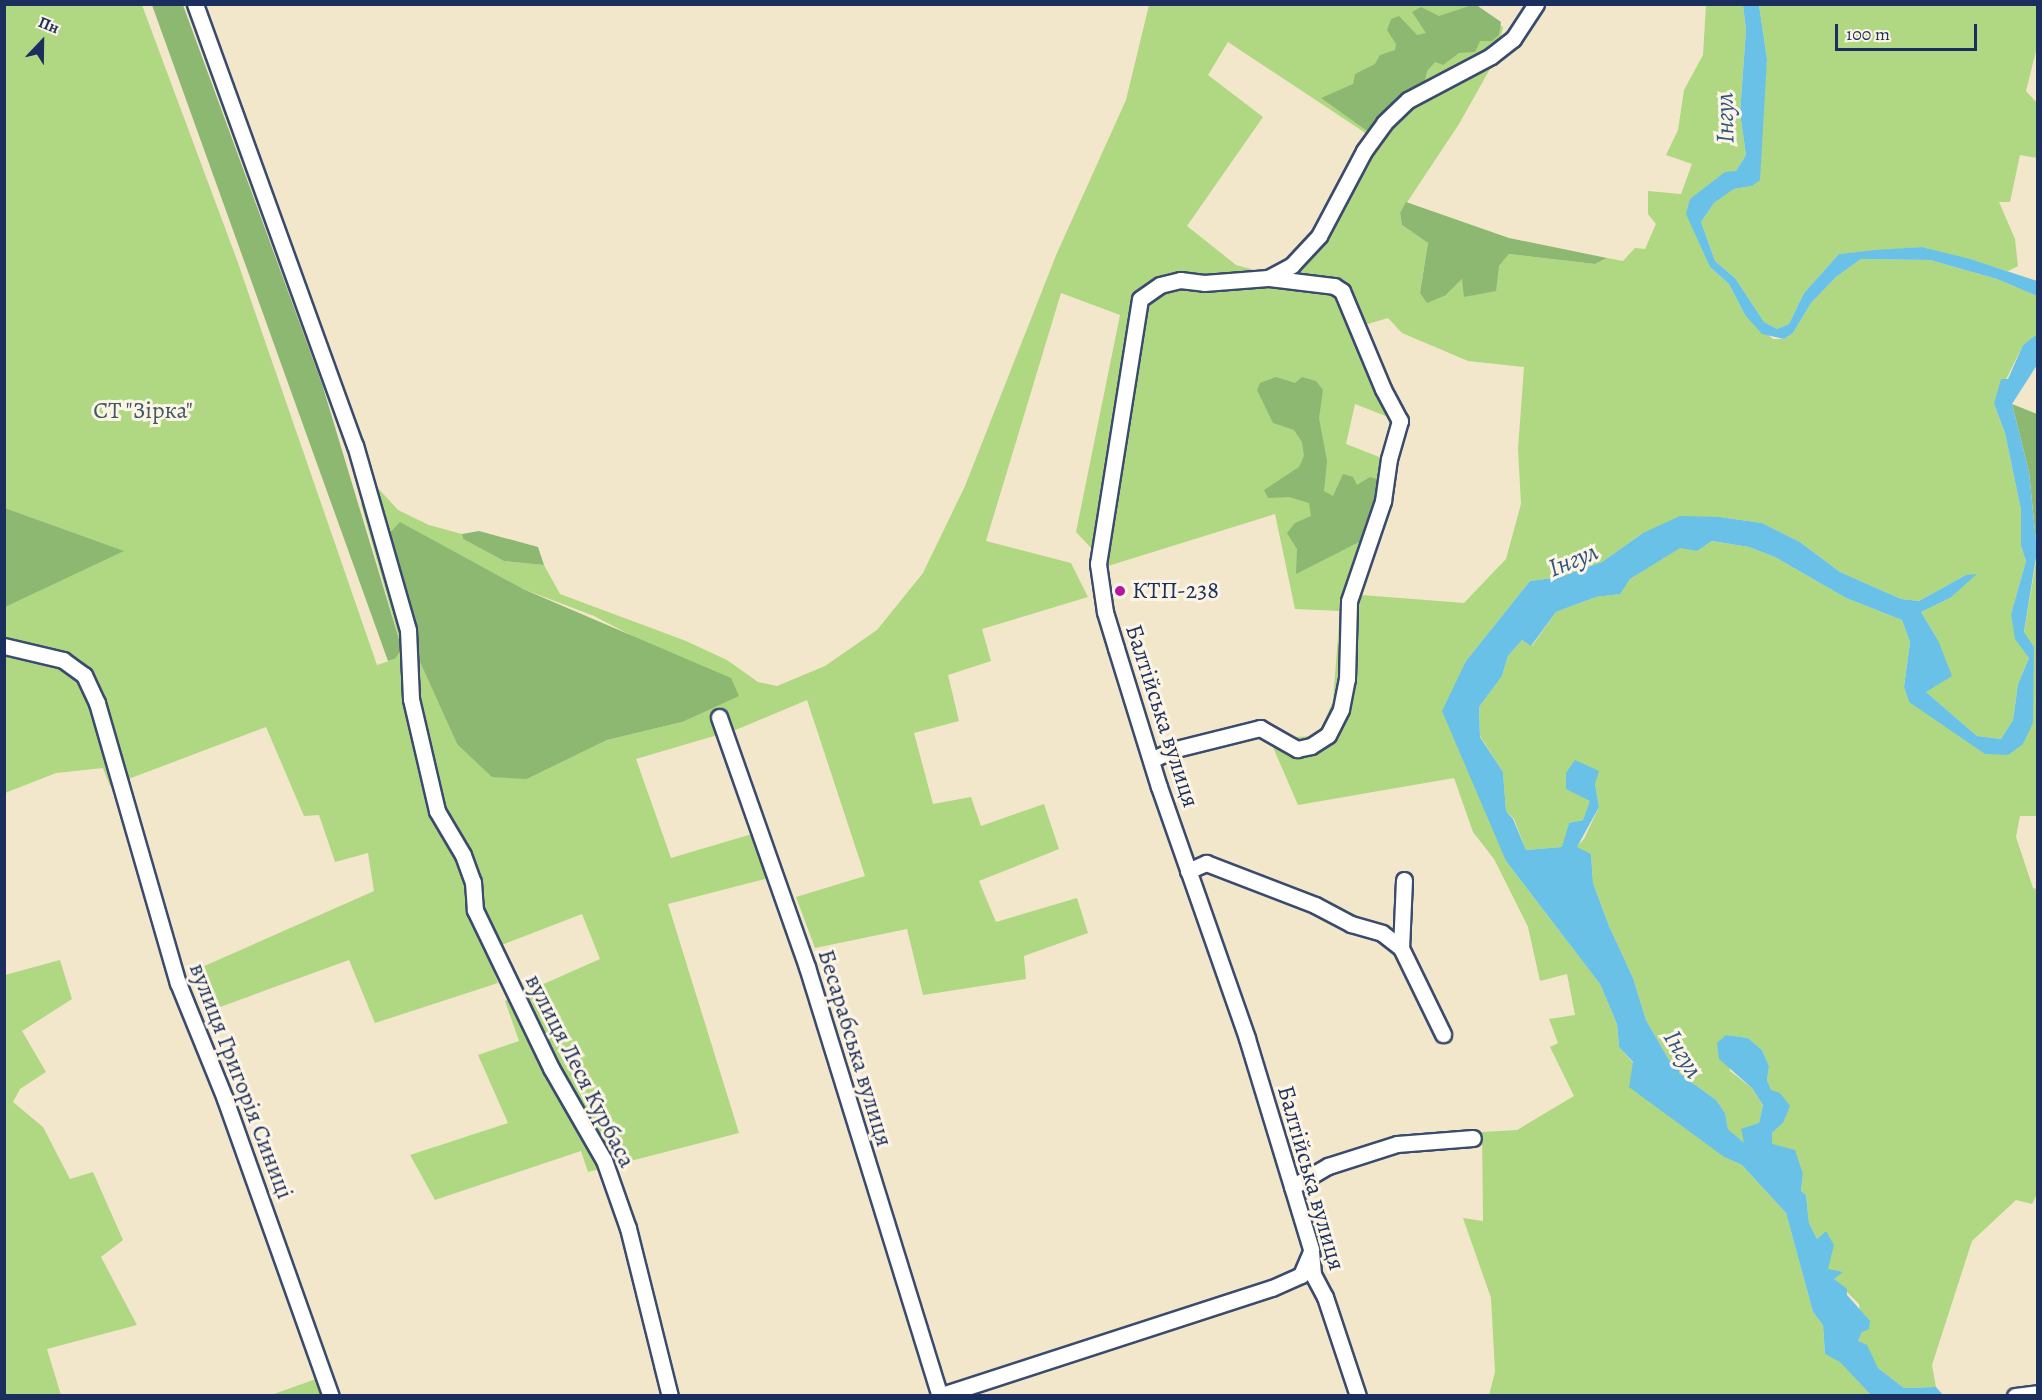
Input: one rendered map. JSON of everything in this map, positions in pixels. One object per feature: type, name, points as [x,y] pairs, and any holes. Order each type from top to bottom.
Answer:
[{"type":"street","name":"вулиця Леся Курбаса","points":[[195,4],[356,445],[408,630],[411,699],[437,811],[463,855],[473,882],[475,910],[551,1068],[604,1160],[628,1228],[670,1395]]},
{"type":"street","name":"Балтійська вулиця","points":[[1358,1395],[1325,1297],[1312,1274],[1311,1249],[1247,1038],[1151,760],[1105,612],[1098,564],[1133,329],[1140,299],[1160,285],[1180,280],[1204,283],[1269,278],[1292,264],[1319,236],[1364,151],[1384,123],[1408,100],[1491,56],[1513,39],[1536,4]]},
{"type":"street","points":[[1151,760],[1172,750],[1260,729],[1297,749],[1311,746],[1328,735],[1341,709],[1347,679],[1349,601],[1383,501],[1389,459],[1400,421],[1383,390],[1342,291],[1334,286],[1269,278]]},
{"type":"street","name":"вулиця Григорія Синиці","points":[[4,646],[63,660],[84,675],[97,703],[117,780],[178,983],[225,1099],[332,1395]]},
{"type":"street","name":"Бесарабська вулиця","points":[[718,717],[807,967],[940,1395]]},
{"type":"street","points":[[1188,871],[1206,863],[1316,905],[1350,924],[1382,933],[1401,948],[1443,1034]]},
{"type":"street","points":[[1401,948],[1404,880]]},
{"type":"street","points":[[1292,1187],[1328,1166],[1397,1144],[1473,1138]]},
{"type":"street","points":[[940,1395],[1272,1288],[1300,1275],[1311,1249]]},
{"type":"street","points":[[2015,1395],[2037,1393]]},
{"type":"green space","points":[[1475,4],[1501,22],[1499,35],[1492,41],[1480,41],[1475,52],[1459,53],[1443,65],[1435,62],[1427,71],[1424,86],[1402,101],[1395,100],[1370,133],[1321,98],[1353,84],[1355,74],[1375,64],[1380,55],[1395,50],[1396,44],[1387,30],[1391,19],[1399,16],[1417,35],[1426,33],[1412,12],[1421,7],[1439,16]]},
{"type":"green space","name":"СТ \"Зірка\"","points":[[1706,4],[1743,5],[1746,30],[1740,113],[1746,155],[1736,171],[1690,199],[1710,267],[1729,284],[1745,315],[1773,339],[1784,339],[1793,333],[1811,303],[1836,277],[1861,259],[1930,260],[1997,279],[2037,296],[2037,334],[2023,345],[1994,404],[2005,433],[2021,510],[2021,546],[2026,561],[2011,614],[2029,658],[2018,684],[2013,720],[2001,739],[1977,736],[1926,692],[1938,640],[1921,612],[1950,598],[1966,575],[1919,601],[1901,599],[1840,572],[1800,542],[1762,523],[1720,517],[1643,533],[1602,562],[1560,577],[1530,581],[1466,661],[1456,686],[1506,861],[1600,984],[1617,1024],[1619,1047],[1696,1134],[1724,1157],[1742,1165],[1786,1213],[1813,1312],[1823,1325],[1825,1354],[1840,1361],[1871,1395],[1489,1395],[1495,1372],[1491,1298],[1463,1218],[1483,1221],[1482,1132],[1517,1130],[1574,1096],[1550,1047],[1558,1043],[1549,1019],[1575,1015],[1567,974],[1540,981],[1528,927],[1494,859],[1473,832],[1454,778],[1298,805],[1269,738],[1318,736],[1333,701],[1340,611],[1295,609],[1275,514],[1108,566],[1076,532],[1120,315],[1061,293],[986,541],[1071,563],[1088,597],[982,629],[991,661],[948,675],[959,721],[914,733],[933,804],[971,797],[981,826],[1044,804],[1059,849],[979,881],[996,922],[1077,898],[1088,933],[1024,956],[1026,979],[923,995],[907,929],[815,948],[796,897],[865,876],[807,700],[738,729],[636,759],[671,858],[752,834],[769,878],[668,904],[739,1133],[588,1172],[581,1151],[435,1200],[410,1155],[508,1123],[478,1055],[519,1041],[505,1001],[600,959],[582,914],[486,951],[498,983],[375,1023],[349,960],[209,1011],[193,971],[374,891],[368,853],[335,862],[319,815],[304,816],[266,727],[110,786],[103,768],[56,773],[5,793],[4,607],[123,551],[5,508],[5,5],[142,5],[237,260],[377,665],[395,659],[402,649],[361,504],[375,485],[398,510],[429,525],[462,534],[463,539],[504,561],[544,565],[560,594],[686,641],[727,660],[758,682],[777,686],[825,666],[877,630],[923,573],[965,486],[1057,253],[1126,100],[1149,5],[1472,5],[1503,27],[1495,60],[1459,124],[1400,213],[1402,225],[1428,243],[1420,293],[1446,295],[1462,279],[1499,266],[1509,254],[1595,264],[1607,258],[1623,261],[1635,248],[1645,249],[1656,224],[1648,214],[1648,191],[1681,194],[1692,164],[1666,155],[1678,130],[1684,90],[1703,55]],"holes":[[[1228,42],[1379,142],[1280,277],[1236,265],[1187,226],[1263,117],[1208,75]],[[1388,318],[1402,333],[1468,361],[1524,367],[1518,449],[1521,504],[1506,559],[1464,603],[1362,595],[1388,500],[1392,462],[1346,444],[1355,404],[1406,424],[1361,326]],[[386,537],[594,616],[646,643],[682,722],[607,740],[527,779],[457,744],[420,662]]]},
{"type":"green space","points":[[152,5],[183,5],[322,384],[402,649],[395,659],[388,661]]},
{"type":"green space","points":[[1759,5],[2037,5],[2037,47],[2026,91],[2037,103],[2037,158],[2020,155],[2010,202],[1999,202],[2015,239],[2018,266],[2008,271],[1922,247],[1839,254],[1804,293],[1789,324],[1777,329],[1764,322],[1735,278],[1715,261],[1701,222],[1714,203],[1734,189],[1752,186],[1767,59]]},
{"type":"green space","points":[[1406,202],[1509,238],[1607,258],[1595,264],[1509,254],[1499,266],[1496,291],[1464,297],[1462,279],[1446,295],[1427,303],[1420,293],[1428,243],[1402,225],[1400,213]]},
{"type":"green space","points":[[1276,377],[1295,383],[1302,377],[1316,381],[1323,390],[1319,418],[1327,461],[1324,491],[1333,496],[1343,474],[1353,477],[1357,485],[1370,477],[1380,480],[1377,507],[1365,524],[1363,540],[1296,574],[1297,549],[1287,533],[1295,523],[1311,516],[1309,503],[1289,497],[1268,498],[1264,490],[1299,467],[1304,456],[1302,442],[1294,430],[1273,423],[1257,390],[1260,383]]},
{"type":"green space","points":[[2012,404],[2037,414],[2037,551],[2029,472]]},
{"type":"green space","points":[[5,508],[124,551],[5,607]]},
{"type":"green space","points":[[400,522],[523,589],[731,678],[739,696],[682,722],[607,740],[527,779],[492,777],[457,744],[420,662],[386,537]]},
{"type":"green space","points":[[479,531],[538,547],[544,565],[504,561],[463,539],[462,534]]},
{"type":"green space","points":[[1712,541],[1749,547],[1775,557],[1846,598],[1902,620],[1910,642],[1904,687],[1909,702],[2008,755],[2034,647],[2024,633],[2037,555],[2037,816],[2020,816],[2016,837],[2033,888],[2037,889],[2037,1194],[2032,1204],[2016,1200],[1972,1241],[1932,1365],[1936,1387],[1904,1388],[1878,1368],[1858,1341],[1862,1332],[1859,1304],[1834,1279],[1842,1272],[1827,1270],[1826,1231],[1817,1239],[1809,1223],[1806,1195],[1801,1191],[1803,1174],[1772,1144],[1772,1133],[1783,1123],[1767,1080],[1769,1066],[1762,1050],[1748,1038],[1726,1035],[1730,1071],[1752,1088],[1763,1105],[1759,1123],[1744,1144],[1728,1129],[1725,1113],[1716,1100],[1679,1073],[1646,1020],[1633,978],[1609,926],[1593,883],[1591,854],[1576,847],[1584,839],[1599,807],[1595,784],[1579,792],[1591,801],[1583,820],[1569,823],[1563,847],[1526,850],[1514,819],[1506,811],[1503,772],[1480,736],[1479,707],[1502,676],[1508,656],[1522,640],[1532,646],[1556,612],[1596,597],[1619,594],[1630,579],[1680,547],[1697,551]]},
{"type":"green space","points":[[60,960],[72,999],[22,1031],[46,1072],[20,1089],[13,1102],[43,1127],[70,1179],[93,1172],[123,1240],[101,1257],[137,1325],[47,1349],[61,1395],[5,1395],[5,975]]},
{"type":"green space","points":[[316,1379],[322,1395],[271,1395]]},
{"type":"water","points":[[1743,5],[1759,5],[1767,59],[1760,180],[1752,186],[1734,189],[1714,203],[1701,222],[1715,261],[1735,278],[1764,322],[1777,329],[1789,324],[1804,293],[1839,254],[1875,250],[1922,247],[1970,259],[2037,281],[2037,296],[1997,279],[1930,260],[1861,259],[1836,277],[1811,303],[1793,333],[1784,339],[1762,334],[1745,315],[1729,284],[1710,267],[1686,214],[1690,199],[1725,172],[1736,171],[1746,155],[1740,113],[1746,30]]},
{"type":"water","points":[[2037,334],[2037,365],[2012,404],[2029,472],[2037,551],[2024,632],[2034,647],[2033,723],[2023,744],[2008,755],[1985,754],[1909,702],[1904,687],[1910,642],[1902,620],[1846,598],[1775,557],[1749,547],[1712,541],[1697,551],[1680,548],[1630,579],[1620,594],[1596,597],[1556,612],[1531,646],[1522,640],[1508,656],[1502,676],[1479,707],[1480,737],[1503,772],[1506,811],[1513,819],[1526,850],[1562,847],[1569,823],[1583,820],[1590,801],[1566,789],[1566,773],[1575,760],[1599,771],[1595,784],[1599,807],[1577,847],[1591,854],[1593,883],[1609,926],[1633,978],[1646,1020],[1669,1060],[1679,1061],[1679,1073],[1716,1100],[1725,1113],[1728,1129],[1744,1143],[1741,1129],[1759,1123],[1763,1105],[1752,1088],[1719,1059],[1717,1043],[1726,1035],[1748,1038],[1762,1050],[1769,1066],[1767,1080],[1771,1090],[1780,1093],[1790,1106],[1783,1123],[1772,1133],[1772,1144],[1795,1150],[1803,1174],[1801,1191],[1806,1195],[1809,1223],[1817,1239],[1826,1231],[1834,1245],[1828,1269],[1843,1272],[1834,1279],[1847,1289],[1847,1295],[1870,1321],[1869,1329],[1862,1332],[1858,1341],[1867,1345],[1878,1368],[1904,1388],[1936,1387],[1943,1395],[1871,1395],[1840,1362],[1825,1354],[1823,1325],[1813,1312],[1786,1213],[1742,1165],[1724,1157],[1629,1087],[1633,1062],[1619,1047],[1617,1024],[1600,984],[1506,861],[1442,711],[1466,661],[1530,581],[1560,577],[1602,562],[1643,533],[1680,516],[1720,517],[1762,523],[1800,542],[1840,572],[1901,599],[1919,601],[1966,575],[1977,574],[1950,598],[1921,612],[1938,640],[1952,676],[1926,692],[1977,736],[2001,739],[2013,720],[2018,684],[2029,658],[2015,639],[2011,614],[2026,561],[2021,546],[2021,510],[2005,433],[1994,404],[2001,379],[2008,379],[2023,345]]},
{"type":"place","name":"КТП-238","points":[[1120,591]]},
{"type":"water label","name":"Інгул","points":[[1725,118]]},
{"type":"water label","name":"Інгул","points":[[1573,560]]},
{"type":"water label","name":"Інгул","points":[[1683,1054]]}]
